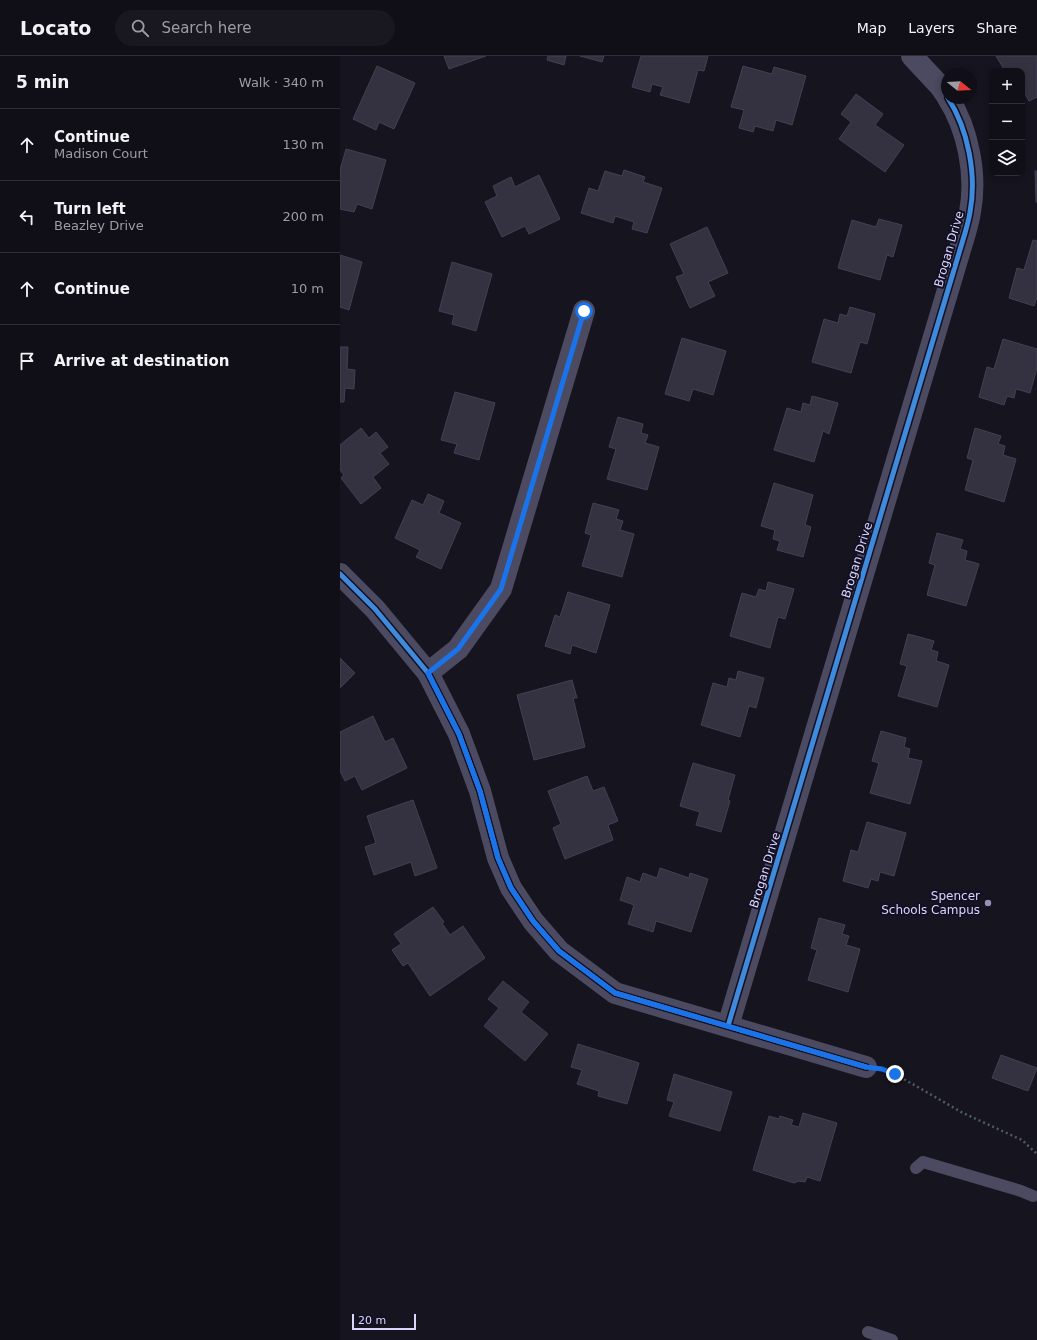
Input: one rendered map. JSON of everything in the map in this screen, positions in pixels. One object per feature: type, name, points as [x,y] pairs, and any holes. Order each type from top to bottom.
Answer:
[{"type":"street","name":"Brogan Drive","points":[[912,56],[941,87]]},
{"type":"street","name":"Brogan Drive","points":[[728,1026],[969,218],[972,192],[971,164],[967,143],[951,104]]},
{"type":"street","points":[[428,673],[458,649],[501,589],[584,311]]},
{"type":"street","points":[[340,574],[375,610],[428,673],[459,734],[480,791],[498,858],[511,888],[537,926],[559,951],[615,993],[866,1067]]},
{"type":"lane","points":[[916,1168],[923,1162],[1021,1191],[1033,1196]]},
{"type":"lane","points":[[868,1332],[892,1340]]},
{"type":"path","points":[[866,1067],[882,1069],[895,1074],[963,1113],[1022,1140],[1037,1154]]},
{"type":"building","points":[[444,56],[486,56],[449,69]]},
{"type":"building","points":[[548,56],[566,56],[564,65],[547,60]]},
{"type":"building","points":[[580,56],[604,56],[602,62]]},
{"type":"building","points":[[641,56],[708,56],[704,71],[698,70],[689,103],[660,95],[663,87],[652,84],[650,92],[632,87]]},
{"type":"building","points":[[996,56],[1037,56],[1037,97],[1029,101],[1025,94],[1025,68],[1003,68]]},
{"type":"building","points":[[377,66],[415,83],[394,129],[379,122],[376,130],[353,119]]},
{"type":"building","points":[[743,66],[772,74],[774,67],[806,76],[792,125],[776,120],[773,131],[755,126],[753,132],[739,128],[744,110],[731,107]]},
{"type":"building","points":[[856,94],[883,114],[875,125],[904,145],[885,172],[839,139],[851,122],[841,114]]},
{"type":"building","points":[[346,149],[386,160],[372,209],[357,204],[354,212],[340,209],[340,170]]},
{"type":"building","points":[[624,170],[645,177],[643,182],[662,188],[647,233],[632,229],[634,222],[615,216],[613,223],[581,213],[589,188],[598,191],[605,171],[622,176]]},
{"type":"building","points":[[1035,171],[1037,171],[1037,202],[1036,202]]},
{"type":"building","points":[[539,175],[560,219],[529,234],[525,226],[502,237],[485,202],[497,196],[493,186],[511,177],[515,187]]},
{"type":"building","points":[[879,219],[902,225],[893,257],[887,255],[880,280],[838,268],[852,220],[876,227]]},
{"type":"building","points":[[707,227],[728,273],[708,282],[715,296],[690,308],[676,277],[684,274],[670,244]]},
{"type":"building","points":[[1033,240],[1037,241],[1037,297],[1034,306],[1009,298],[1017,268],[1024,270]]},
{"type":"building","points":[[340,255],[362,262],[349,310],[340,307]]},
{"type":"building","points":[[452,262],[492,274],[476,331],[452,324],[454,315],[439,311]]},
{"type":"building","points":[[850,307],[875,314],[867,344],[860,342],[851,373],[812,362],[824,319],[838,323],[840,314],[847,316]]},
{"type":"building","points":[[682,338],[726,351],[713,395],[693,389],[689,401],[665,394]]},
{"type":"building","points":[[1003,339],[1037,349],[1037,368],[1030,393],[1016,389],[1014,398],[1007,396],[1004,405],[979,397],[987,367],[994,369]]},
{"type":"building","points":[[340,347],[348,347],[347,369],[355,370],[354,389],[345,388],[344,402],[340,402]]},
{"type":"building","points":[[455,392],[495,403],[479,460],[454,453],[457,444],[441,440]]},
{"type":"building","points":[[812,396],[838,403],[829,434],[823,431],[814,462],[774,450],[787,408],[801,412],[803,403],[810,405]]},
{"type":"building","points":[[618,417],[643,424],[641,433],[648,435],[645,443],[659,447],[647,490],[607,479],[616,449],[609,447]]},
{"type":"building","points":[[361,428],[369,438],[376,432],[388,447],[380,453],[389,464],[373,477],[381,488],[361,504],[341,478],[344,475],[340,470],[340,445]]},
{"type":"building","points":[[975,428],[1001,436],[998,444],[1005,446],[1003,455],[1016,459],[1004,502],[965,490],[973,460],[967,458]]},
{"type":"building","points":[[774,483],[813,495],[805,525],[811,527],[803,557],[777,550],[780,541],[773,539],[775,530],[761,526]]},
{"type":"building","points":[[428,494],[444,501],[439,513],[461,523],[441,569],[416,557],[420,550],[395,538],[412,500],[423,505]]},
{"type":"building","points":[[593,503],[619,510],[616,519],[623,521],[620,530],[634,534],[622,577],[582,566],[591,535],[585,533]]},
{"type":"building","points":[[937,533],[963,540],[960,549],[967,551],[965,560],[979,564],[966,606],[927,595],[935,565],[929,563]]},
{"type":"building","points":[[768,582],[794,589],[785,619],[778,617],[770,648],[730,636],[742,593],[756,597],[759,589],[766,591]]},
{"type":"building","points":[[568,592],[610,605],[596,653],[572,645],[570,654],[545,646],[555,615],[560,617]]},
{"type":"building","points":[[908,634],[934,641],[931,650],[938,652],[936,661],[949,665],[937,707],[898,696],[907,666],[900,664]]},
{"type":"building","points":[[340,658],[355,673],[340,688]]},
{"type":"building","points":[[738,671],[764,678],[756,708],[749,706],[740,737],[701,725],[713,683],[727,687],[729,678],[736,680]]},
{"type":"building","points":[[572,680],[577,698],[573,698],[585,747],[534,760],[517,695]]},
{"type":"building","points":[[373,716],[385,742],[393,738],[407,768],[362,790],[355,776],[345,781],[340,771],[340,732]]},
{"type":"building","points":[[881,731],[906,738],[904,747],[910,749],[908,758],[922,761],[910,804],[870,793],[879,763],[872,761]]},
{"type":"building","points":[[693,763],[735,775],[728,800],[730,801],[721,832],[696,825],[700,812],[680,806]]},
{"type":"building","points":[[587,776],[593,791],[604,787],[618,821],[608,825],[613,840],[565,859],[553,828],[561,824],[548,791]]},
{"type":"building","points":[[413,800],[437,868],[415,876],[411,862],[374,875],[365,847],[376,843],[367,816]]},
{"type":"building","points":[[867,822],[906,833],[894,876],[880,872],[878,881],[871,879],[868,888],[843,881],[851,850],[858,852]]},
{"type":"building","points":[[660,868],[689,878],[690,873],[708,879],[691,932],[656,921],[653,932],[628,924],[634,905],[620,900],[627,877],[640,882],[643,873],[657,878]]},
{"type":"building","points":[[433,907],[444,922],[442,923],[450,935],[463,926],[485,958],[430,996],[408,963],[403,966],[392,950],[401,944],[394,934]]},
{"type":"building","points":[[819,918],[845,925],[842,934],[849,936],[846,945],[860,949],[848,992],[808,980],[817,950],[811,948]]},
{"type":"building","points":[[503,981],[529,1002],[521,1012],[548,1034],[525,1061],[484,1026],[499,1008],[488,999]]},
{"type":"building","points":[[578,1044],[639,1063],[627,1104],[598,1096],[599,1091],[577,1084],[582,1070],[571,1067]]},
{"type":"building","points":[[1001,1055],[1037,1068],[1028,1091],[992,1078]]},
{"type":"building","points":[[674,1074],[732,1092],[720,1131],[669,1116],[674,1102],[667,1100]]},
{"type":"building","points":[[803,1113],[837,1123],[820,1181],[807,1177],[805,1182],[799,1181],[794,1183],[753,1170],[769,1116],[779,1119],[780,1116],[793,1120],[791,1125],[799,1127]]},
{"type":"cycle path","points":[[728,1026],[969,220],[972,198],[969,153],[966,138],[952,104]]},
{"type":"cycle path","points":[[340,574],[375,609],[428,673],[459,734],[480,791],[498,858],[511,888],[533,921],[559,951],[615,993],[866,1067]]},
{"type":"place","name":"Spencer Schools Campus","points":[[988,903]]},
{"type":"route","points":[[584,311],[501,589],[458,649],[428,673],[459,734],[480,791],[498,858],[511,888],[533,921],[559,951],[615,993],[866,1067],[882,1069],[895,1074]]}]
